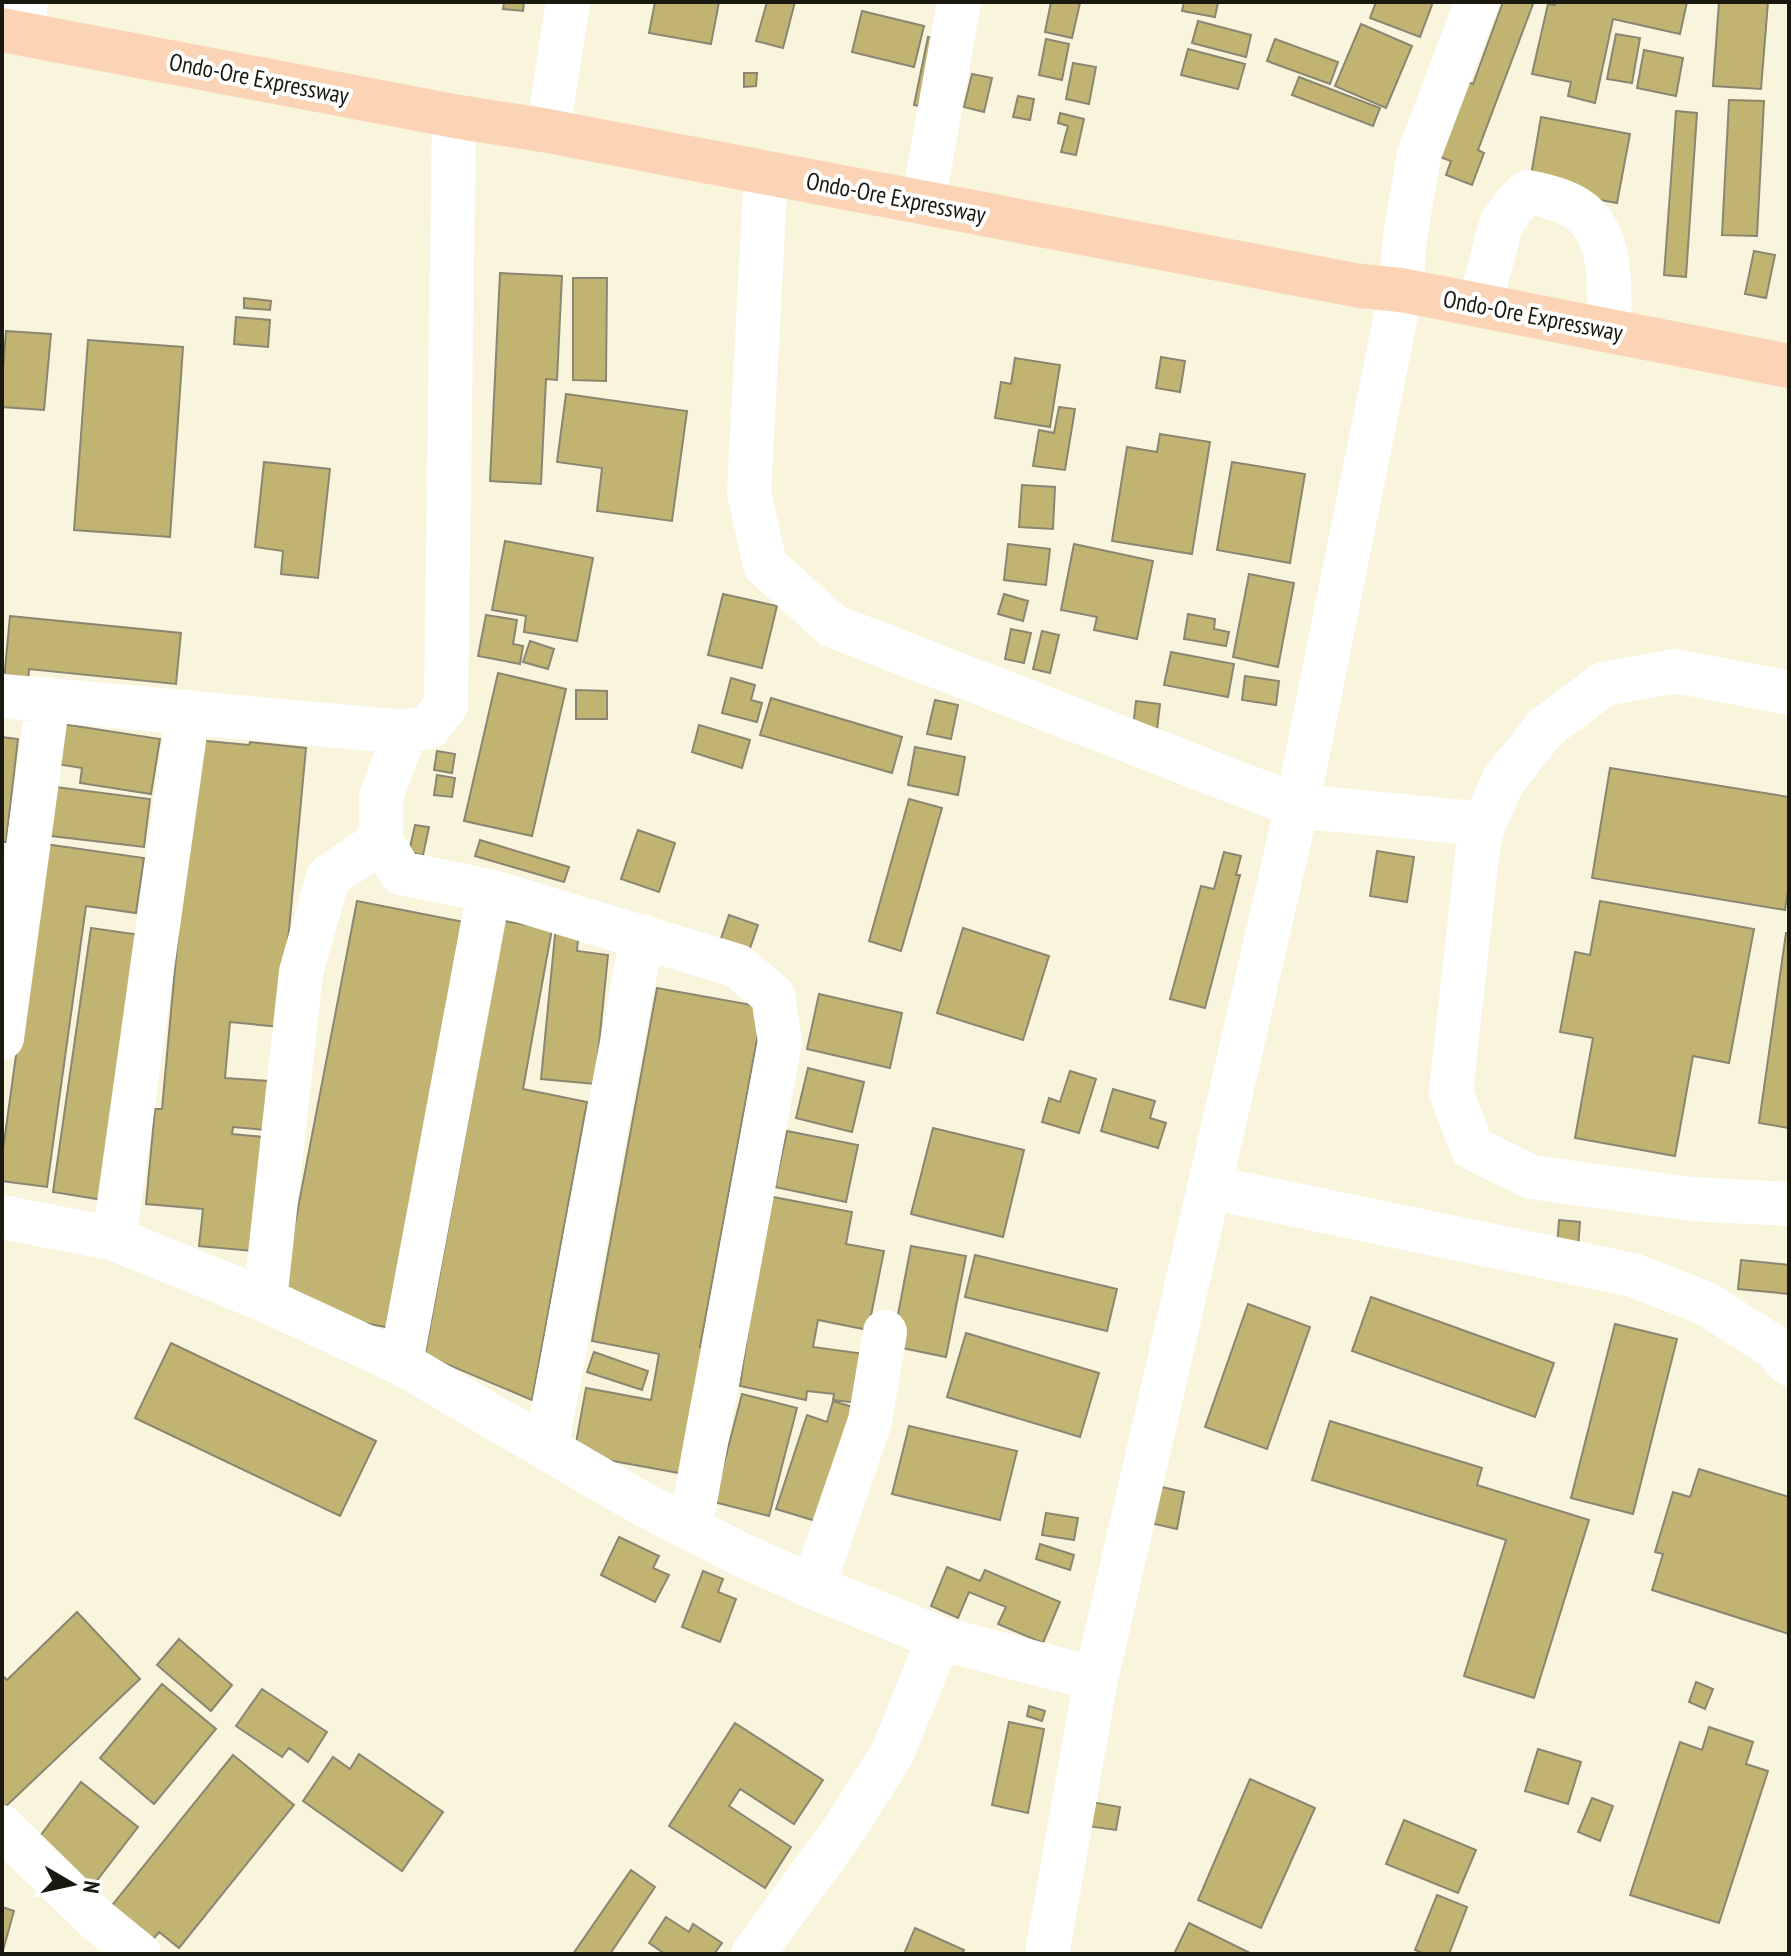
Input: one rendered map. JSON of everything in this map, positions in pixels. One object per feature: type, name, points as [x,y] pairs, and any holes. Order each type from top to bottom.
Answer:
[{"type":"main road","name":"Ondo-Ore Expressway","points":[[17,22],[454,116],[548,131],[1360,286],[1401,290],[1789,366]]},
{"type":"street","points":[[548,131],[568,2]]},
{"type":"street","points":[[923,203],[959,2]]},
{"type":"street","points":[[1047,1954],[1096,1679],[1297,806],[1401,290],[1405,237],[1419,155],[1477,2]]},
{"type":"street","points":[[2,696],[405,732],[429,727],[446,705],[454,116]]},
{"type":"street","points":[[766,174],[749,492],[765,565],[833,626],[1297,806],[1484,824]]},
{"type":"street","points":[[1480,305],[1501,224],[1528,192],[1548,196],[1578,208],[1593,225],[1602,242],[1610,281],[1609,331]]},
{"type":"street","points":[[1789,693],[1676,671],[1604,684],[1545,728],[1503,781],[1484,824],[1478,847],[1451,1092],[1472,1148],[1531,1177],[1691,1199],[1789,1204]]},
{"type":"street","points":[[2,1038],[48,700]]},
{"type":"street","points":[[114,1239],[188,712]]},
{"type":"street","points":[[405,732],[381,797],[381,841],[401,873],[489,891],[738,966],[773,996],[780,1042],[690,1528]]},
{"type":"street","points":[[265,1300],[301,972],[328,877],[381,841]]},
{"type":"street","points":[[401,1363],[489,891]]},
{"type":"street","points":[[546,1448],[642,936]]},
{"type":"street","points":[[1209,1187],[1633,1275],[1705,1303],[1774,1347],[1789,1364]]},
{"type":"street","points":[[2,1217],[114,1239],[265,1300],[401,1363],[639,1502],[813,1587],[939,1638],[1096,1679]]},
{"type":"street","points":[[813,1587],[870,1421],[885,1332]]},
{"type":"street","points":[[753,1954],[841,1834],[892,1754],[939,1638]]},
{"type":"street","points":[[2,1827],[96,1919],[139,1954]]},
{"type":"building","points":[[497,2],[524,2],[523,11],[503,9],[504,3]]},
{"type":"building","points":[[655,2],[719,2],[711,44],[649,33]]},
{"type":"building","points":[[767,2],[795,2],[783,48],[756,41]]},
{"type":"building","points":[[1051,2],[1080,3],[1072,38],[1045,32]]},
{"type":"building","points":[[1184,2],[1218,2],[1215,17],[1182,11]]},
{"type":"building","points":[[1376,2],[1433,2],[1420,37],[1370,18]]},
{"type":"building","points":[[1503,2],[1533,4],[1478,150],[1484,153],[1472,185],[1446,175],[1451,161],[1429,153],[1462,80],[1473,84]]},
{"type":"building","points":[[1555,2],[1687,2],[1680,34],[1613,19],[1595,103],[1568,96],[1571,82],[1532,74],[1548,4],[1555,5]]},
{"type":"building","points":[[1719,2],[1768,2],[1761,89],[1713,86]]},
{"type":"building","points":[[862,11],[924,26],[914,67],[852,52]]},
{"type":"building","points":[[1198,21],[1251,35],[1246,57],[1192,43]]},
{"type":"building","points":[[1361,24],[1412,46],[1386,108],[1335,86]]},
{"type":"building","points":[[1616,34],[1640,38],[1632,83],[1607,79]]},
{"type":"building","points":[[928,37],[944,40],[930,108],[914,105]]},
{"type":"building","points":[[1046,39],[1069,44],[1062,80],[1039,75]]},
{"type":"building","points":[[1275,39],[1338,62],[1330,84],[1267,61]]},
{"type":"building","points":[[1188,49],[1245,64],[1238,89],[1181,75]]},
{"type":"building","points":[[1644,50],[1683,58],[1676,96],[1637,88]]},
{"type":"building","points":[[1073,63],[1096,67],[1089,104],[1066,99]]},
{"type":"building","points":[[744,73],[757,73],[756,86],[744,87]]},
{"type":"building","points":[[972,74],[992,78],[984,112],[964,107]]},
{"type":"building","points":[[1299,77],[1380,108],[1373,126],[1292,95]]},
{"type":"building","points":[[1018,96],[1034,99],[1030,120],[1013,117]]},
{"type":"building","points":[[1729,100],[1764,101],[1757,236],[1722,235]]},
{"type":"building","points":[[1676,111],[1697,113],[1686,277],[1664,275]]},
{"type":"building","points":[[1060,113],[1084,119],[1076,155],[1061,152],[1068,126],[1058,123]]},
{"type":"building","points":[[1541,117],[1630,134],[1617,203],[1529,187]]},
{"type":"building","points":[[1754,251],[1775,255],[1766,298],[1745,294]]},
{"type":"building","points":[[500,273],[562,276],[557,380],[546,379],[541,484],[490,481]]},
{"type":"building","points":[[573,278],[607,278],[606,381],[573,380]]},
{"type":"building","points":[[244,298],[271,301],[270,310],[244,308]]},
{"type":"building","points":[[236,317],[270,320],[268,347],[234,344]]},
{"type":"building","points":[[6,331],[51,334],[44,410],[2,407]]},
{"type":"building","points":[[88,340],[183,347],[170,537],[74,530]]},
{"type":"building","points":[[1161,357],[1185,361],[1180,392],[1156,388]]},
{"type":"building","points":[[1015,358],[1060,365],[1050,427],[995,418],[1001,382],[1011,384]]},
{"type":"building","points":[[566,394],[687,411],[672,521],[597,511],[602,468],[557,462]]},
{"type":"building","points":[[1059,407],[1075,409],[1065,470],[1033,466],[1039,430],[1054,433]]},
{"type":"building","points":[[1160,434],[1210,442],[1192,554],[1112,541],[1127,447],[1157,452]]},
{"type":"building","points":[[264,462],[330,469],[318,578],[281,574],[283,551],[255,547]]},
{"type":"building","points":[[1232,462],[1305,474],[1290,563],[1217,550]]},
{"type":"building","points":[[1022,485],[1055,487],[1053,529],[1019,527]]},
{"type":"building","points":[[505,541],[593,558],[577,641],[524,632],[526,616],[492,610]]},
{"type":"building","points":[[1008,544],[1050,549],[1046,585],[1004,580]]},
{"type":"building","points":[[1074,544],[1153,561],[1137,639],[1094,630],[1097,617],[1061,610]]},
{"type":"building","points":[[1249,574],[1294,583],[1278,667],[1233,657]]},
{"type":"building","points":[[723,594],[777,606],[762,668],[708,655]]},
{"type":"building","points":[[1004,594],[1028,601],[1023,621],[998,614]]},
{"type":"building","points":[[1188,614],[1215,619],[1214,629],[1229,632],[1226,646],[1184,639]]},
{"type":"building","points":[[486,615],[517,620],[513,644],[523,646],[520,664],[478,656]]},
{"type":"building","points":[[10,616],[181,633],[176,684],[29,669],[28,683],[4,680]]},
{"type":"building","points":[[1011,629],[1031,633],[1024,663],[1005,659]]},
{"type":"building","points":[[1042,631],[1059,635],[1050,673],[1033,669]]},
{"type":"building","points":[[530,641],[554,649],[548,669],[523,662]]},
{"type":"building","points":[[1171,652],[1234,664],[1228,697],[1164,685]]},
{"type":"building","points":[[498,673],[566,689],[532,836],[464,821]]},
{"type":"building","points":[[1245,676],[1279,681],[1276,705],[1242,700]]},
{"type":"building","points":[[731,678],[755,685],[751,700],[762,703],[757,722],[722,713]]},
{"type":"building","points":[[576,690],[607,691],[607,719],[576,719]]},
{"type":"building","points":[[771,698],[902,737],[892,773],[760,735]]},
{"type":"building","points":[[935,700],[958,705],[951,739],[927,734]]},
{"type":"building","points":[[1136,701],[1160,704],[1156,739],[1132,736]]},
{"type":"building","points":[[56,723],[160,739],[151,794],[80,783],[82,768],[51,763]]},
{"type":"building","points":[[699,725],[750,740],[742,768],[692,752]]},
{"type":"building","points":[[2,737],[18,739],[6,842],[2,842]]},
{"type":"building","points":[[196,740],[306,748],[280,1027],[230,1022],[225,1078],[270,1081],[266,1130],[233,1127],[232,1134],[263,1137],[253,1251],[199,1246],[203,1209],[146,1204],[155,1109],[162,1109]]},
{"type":"building","points":[[915,747],[965,757],[958,795],[908,785]]},
{"type":"building","points":[[437,751],[455,754],[452,773],[434,770]]},
{"type":"building","points":[[1610,768],[1789,797],[1789,884],[1785,910],[1592,878]]},
{"type":"building","points":[[437,775],[455,778],[452,797],[434,795]]},
{"type":"building","points":[[48,786],[150,799],[144,847],[43,835]]},
{"type":"building","points":[[909,799],[942,808],[901,951],[869,941]]},
{"type":"building","points":[[415,825],[429,827],[423,855],[409,852]]},
{"type":"building","points":[[638,830],[675,843],[659,892],[621,879]]},
{"type":"building","points":[[480,840],[569,867],[564,882],[475,856]]},
{"type":"building","points":[[45,844],[144,858],[136,913],[86,906],[47,1187],[2,1181],[2,1157]]},
{"type":"building","points":[[1377,851],[1414,857],[1407,902],[1370,896]]},
{"type":"building","points":[[1224,852],[1241,856],[1236,875],[1240,875],[1205,1008],[1170,999],[1201,886],[1214,889]]},
{"type":"building","points":[[357,901],[469,923],[391,1328],[279,1307]]},
{"type":"building","points":[[1600,901],[1754,929],[1729,1063],[1693,1056],[1675,1156],[1575,1138],[1593,1038],[1560,1032],[1575,952],[1590,955]]},
{"type":"building","points":[[729,915],[758,925],[747,957],[718,947]]},
{"type":"building","points":[[504,921],[552,929],[523,1089],[587,1102],[532,1400],[425,1355]]},
{"type":"building","points":[[556,925],[579,927],[577,951],[608,955],[595,1084],[541,1079]]},
{"type":"building","points":[[91,928],[141,935],[103,1200],[53,1192]]},
{"type":"building","points":[[963,928],[1049,956],[1023,1040],[937,1013]]},
{"type":"building","points":[[1786,933],[1789,933],[1789,1128],[1759,1123]]},
{"type":"building","points":[[657,988],[763,1007],[700,1347],[707,1348],[679,1473],[574,1454],[586,1388],[651,1400],[659,1354],[592,1341]]},
{"type":"building","points":[[819,994],[902,1013],[890,1068],[807,1049]]},
{"type":"building","points":[[808,1068],[864,1082],[852,1132],[796,1118]]},
{"type":"building","points":[[1070,1071],[1096,1079],[1079,1133],[1042,1122],[1049,1098],[1060,1102]]},
{"type":"building","points":[[1113,1089],[1155,1101],[1150,1118],[1166,1123],[1158,1148],[1101,1131]]},
{"type":"building","points":[[933,1128],[1024,1150],[1003,1237],[911,1214]]},
{"type":"building","points":[[787,1131],[858,1145],[846,1202],[775,1187]]},
{"type":"building","points":[[768,1196],[852,1212],[846,1244],[884,1251],[868,1330],[818,1320],[813,1347],[865,1354],[858,1403],[833,1400],[834,1394],[807,1391],[806,1400],[740,1386]]},
{"type":"building","points":[[1559,1220],[1580,1222],[1578,1248],[1557,1247]]},
{"type":"building","points":[[911,1246],[966,1256],[946,1357],[892,1346]]},
{"type":"building","points":[[975,1255],[1117,1289],[1107,1331],[965,1297]]},
{"type":"building","points":[[1741,1260],[1789,1265],[1789,1294],[1738,1289]]},
{"type":"building","points":[[1371,1297],[1554,1363],[1535,1417],[1352,1351]]},
{"type":"building","points":[[1248,1304],[1310,1327],[1267,1449],[1205,1427]]},
{"type":"building","points":[[1615,1324],[1677,1339],[1633,1514],[1571,1498]]},
{"type":"building","points":[[966,1333],[1099,1373],[1080,1437],[947,1397]]},
{"type":"building","points":[[171,1343],[376,1441],[340,1516],[135,1418]]},
{"type":"building","points":[[594,1352],[648,1371],[642,1390],[587,1372]]},
{"type":"building","points":[[742,1394],[797,1408],[769,1516],[714,1502]]},
{"type":"building","points":[[833,1401],[856,1408],[819,1522],[776,1509],[807,1415],[827,1422]]},
{"type":"building","points":[[1330,1421],[1482,1468],[1477,1485],[1589,1520],[1534,1698],[1464,1676],[1506,1540],[1312,1480]]},
{"type":"building","points":[[909,1426],[1017,1451],[1000,1520],[892,1494]]},
{"type":"building","points":[[1699,1469],[1789,1497],[1789,1634],[1652,1590],[1663,1554],[1655,1552],[1673,1492],[1690,1497]]},
{"type":"building","points":[[1153,1485],[1184,1492],[1177,1529],[1146,1522]]},
{"type":"building","points":[[1046,1513],[1078,1518],[1074,1540],[1042,1535]]},
{"type":"building","points":[[619,1537],[659,1556],[653,1568],[669,1575],[655,1602],[601,1575]]},
{"type":"building","points":[[1040,1544],[1074,1555],[1070,1570],[1036,1559]]},
{"type":"building","points":[[947,1567],[980,1581],[985,1570],[1060,1602],[1043,1643],[998,1624],[1006,1607],[969,1592],[958,1618],[931,1606]]},
{"type":"building","points":[[703,1571],[723,1579],[718,1592],[736,1599],[720,1642],[682,1627]]},
{"type":"building","points":[[77,1612],[140,1679],[2,1810],[2,1675],[7,1680]]},
{"type":"building","points":[[179,1639],[232,1685],[211,1711],[157,1665]]},
{"type":"building","points":[[1696,1682],[1713,1689],[1705,1709],[1689,1702]]},
{"type":"building","points":[[162,1684],[216,1729],[154,1804],[100,1758]]},
{"type":"building","points":[[262,1689],[327,1732],[308,1762],[289,1748],[282,1757],[236,1726]]},
{"type":"building","points":[[1029,1706],[1045,1711],[1042,1721],[1027,1716]]},
{"type":"building","points":[[1009,1722],[1044,1729],[1028,1813],[992,1805]]},
{"type":"building","points":[[735,1723],[823,1780],[794,1824],[740,1789],[729,1806],[791,1847],[765,1888],[669,1826]]},
{"type":"building","points":[[1709,1727],[1753,1742],[1746,1764],[1768,1771],[1719,1923],[1630,1895],[1680,1742],[1702,1750]]},
{"type":"building","points":[[1538,1749],[1581,1762],[1568,1804],[1525,1791]]},
{"type":"building","points":[[359,1754],[443,1812],[402,1871],[303,1801],[333,1757],[350,1769]]},
{"type":"building","points":[[233,1755],[294,1805],[179,1948],[159,1932],[150,1943],[109,1909]]},
{"type":"building","points":[[1250,1779],[1315,1808],[1261,1928],[1198,1900]]},
{"type":"building","points":[[81,1782],[138,1827],[88,1892],[31,1848]]},
{"type":"building","points":[[1592,1798],[1613,1806],[1600,1841],[1578,1832]]},
{"type":"building","points":[[1091,1802],[1120,1807],[1116,1830],[1087,1826]]},
{"type":"building","points":[[1404,1820],[1476,1850],[1458,1893],[1386,1864]]},
{"type":"building","points":[[631,1870],[655,1887],[610,1954],[573,1954]]},
{"type":"building","points":[[1437,1895],[1467,1907],[1449,1954],[1425,1954],[1415,1950]]},
{"type":"building","points":[[2,1907],[14,1911],[2,1954]]},
{"type":"building","points":[[666,1917],[689,1932],[693,1924],[722,1943],[714,1954],[665,1954],[649,1943]]},
{"type":"building","points":[[1189,1923],[1252,1954],[1174,1954]]},
{"type":"building","points":[[915,1928],[964,1950],[962,1954],[904,1954]]}]
